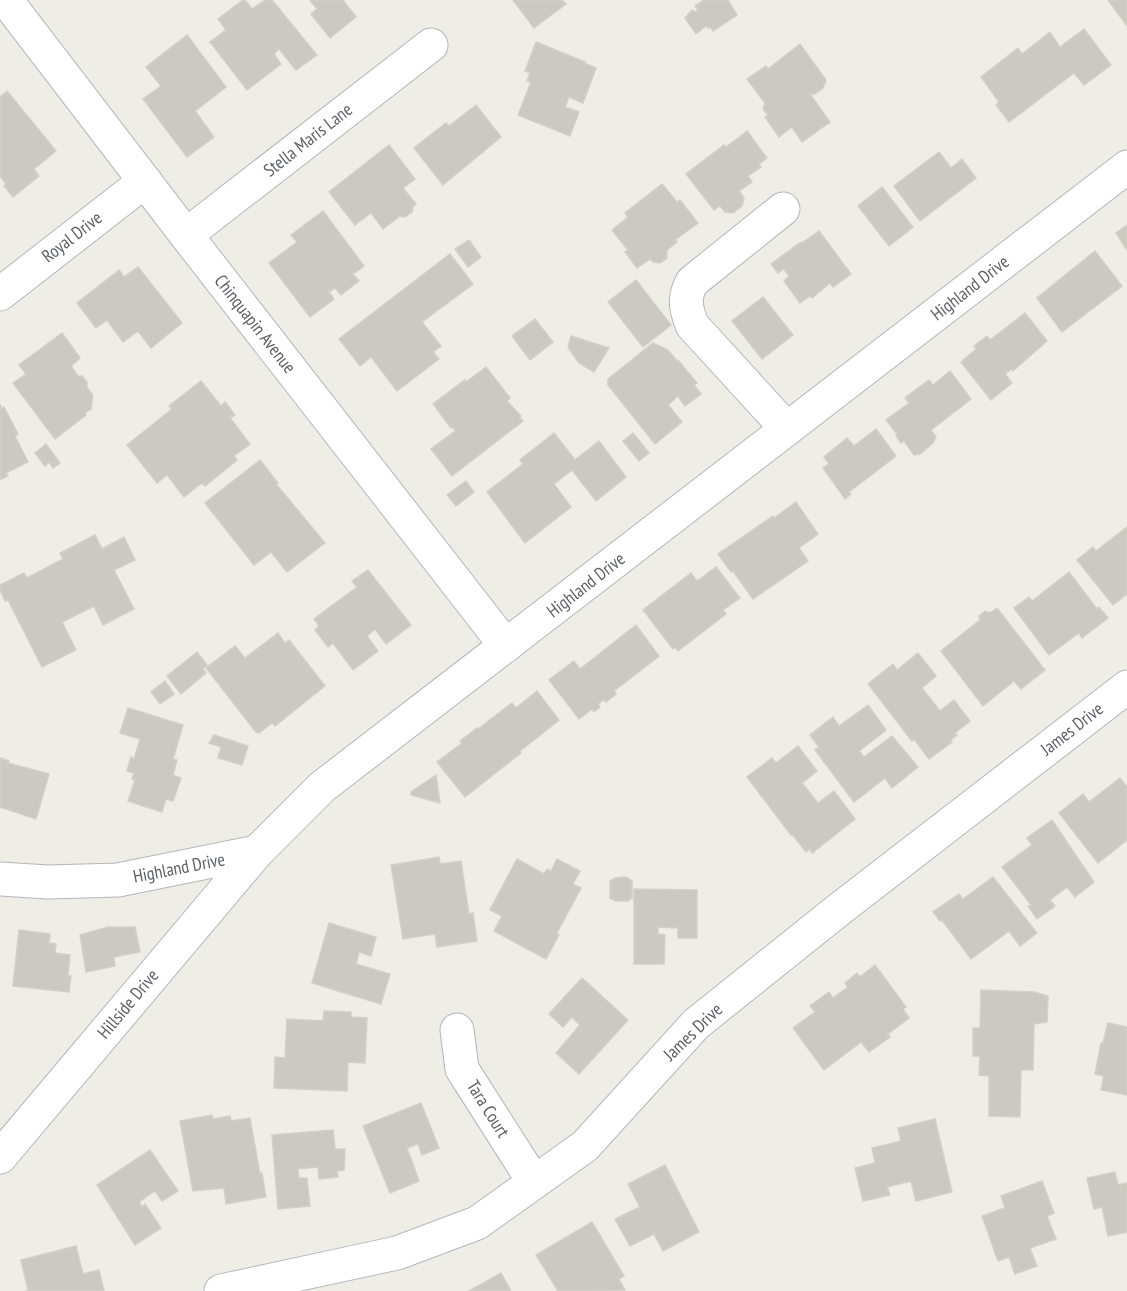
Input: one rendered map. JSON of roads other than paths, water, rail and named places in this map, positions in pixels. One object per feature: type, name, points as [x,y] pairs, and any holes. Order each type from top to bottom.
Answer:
[{"type":"street","name":"Chinquapin Avenue","points":[[6,0],[506,646]]},
{"type":"street","name":"Stella Maris Lane","points":[[186,235],[431,45]]},
{"type":"street","name":"Highland Drive","points":[[0,879],[48,882],[118,880],[257,852],[322,787],[1127,167]]},
{"type":"street","name":"Royal Drive","points":[[0,294],[145,181]]},
{"type":"street","points":[[783,209],[692,282],[686,293],[685,307],[692,325],[787,429]]},
{"type":"street","name":"James Drive","points":[[221,1291],[397,1253],[477,1223],[585,1146],[696,1024],[837,911],[1127,687]]},
{"type":"street","name":"Hillside Drive","points":[[0,1157],[257,852]]},
{"type":"street","name":"Tara Court","points":[[457,1030],[462,1069],[534,1182]]}]
